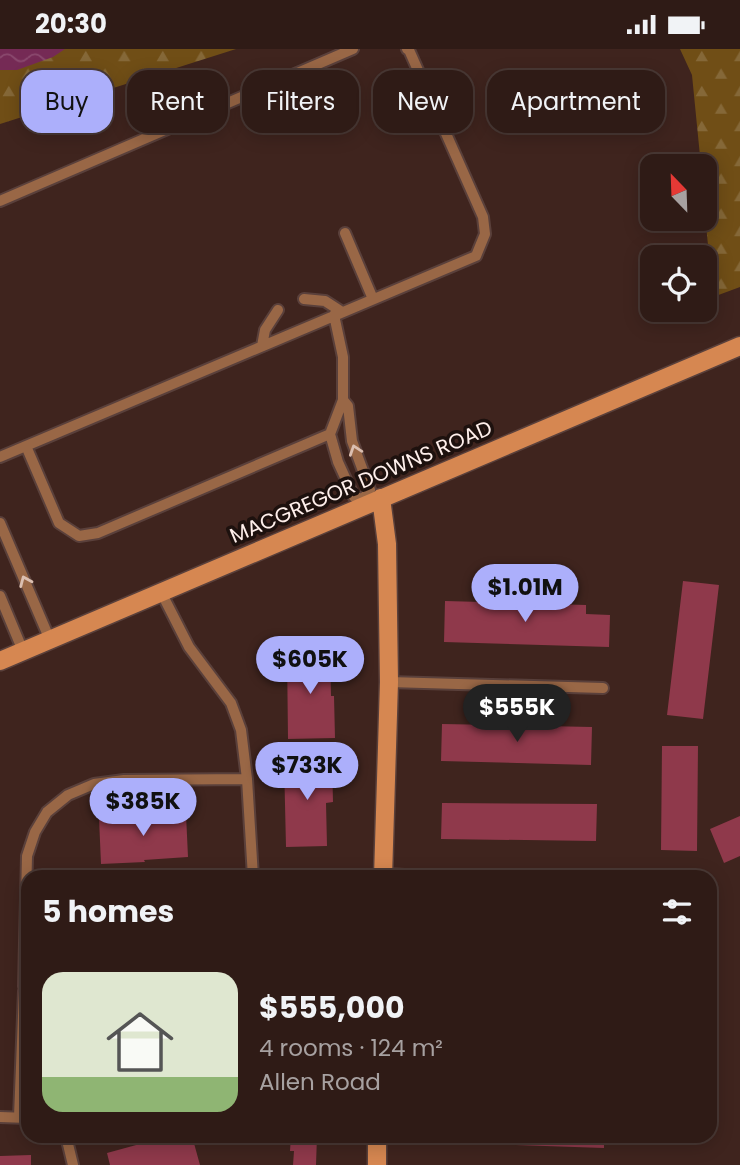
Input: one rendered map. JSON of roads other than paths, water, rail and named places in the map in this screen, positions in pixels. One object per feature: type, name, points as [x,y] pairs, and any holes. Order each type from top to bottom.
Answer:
[{"type":"street","name":"MACGREGOR DOWNS ROAD","points":[[0,661],[370,500],[740,346]]},
{"type":"street","points":[[370,500],[387,544],[389,682],[384,870]]},
{"type":"street","points":[[376,1165],[377,1143]]},
{"type":"lane","points":[[0,201],[353,49]]},
{"type":"lane","points":[[0,457],[476,256],[485,234],[483,217],[410,50],[407,49]]},
{"type":"lane","points":[[345,233],[373,299]]},
{"type":"lane","points":[[304,299],[325,301],[338,314],[343,357],[343,400],[330,434],[338,462],[354,497],[370,500],[370,490],[352,441],[348,406],[343,400]]},
{"type":"lane","points":[[262,346],[265,330],[278,310]]},
{"type":"lane","points":[[26,446],[59,523],[79,536],[98,533],[330,434]]},
{"type":"lane","points":[[0,523],[3,537],[50,640]]},
{"type":"lane","points":[[161,592],[189,647],[231,703],[241,730],[253,870]]},
{"type":"lane","points":[[0,596],[23,651]]},
{"type":"lane","points":[[389,682],[603,688]]},
{"type":"lane","points":[[27,870],[27,856],[35,832],[47,812],[68,796],[94,784],[124,780],[247,779]]},
{"type":"lane","points":[[0,1117],[21,1117]]},
{"type":"lane","points":[[68,1143],[73,1165]]},
{"type":"water","points":[[0,49],[65,49],[53,57],[17,70],[0,70]]}]
